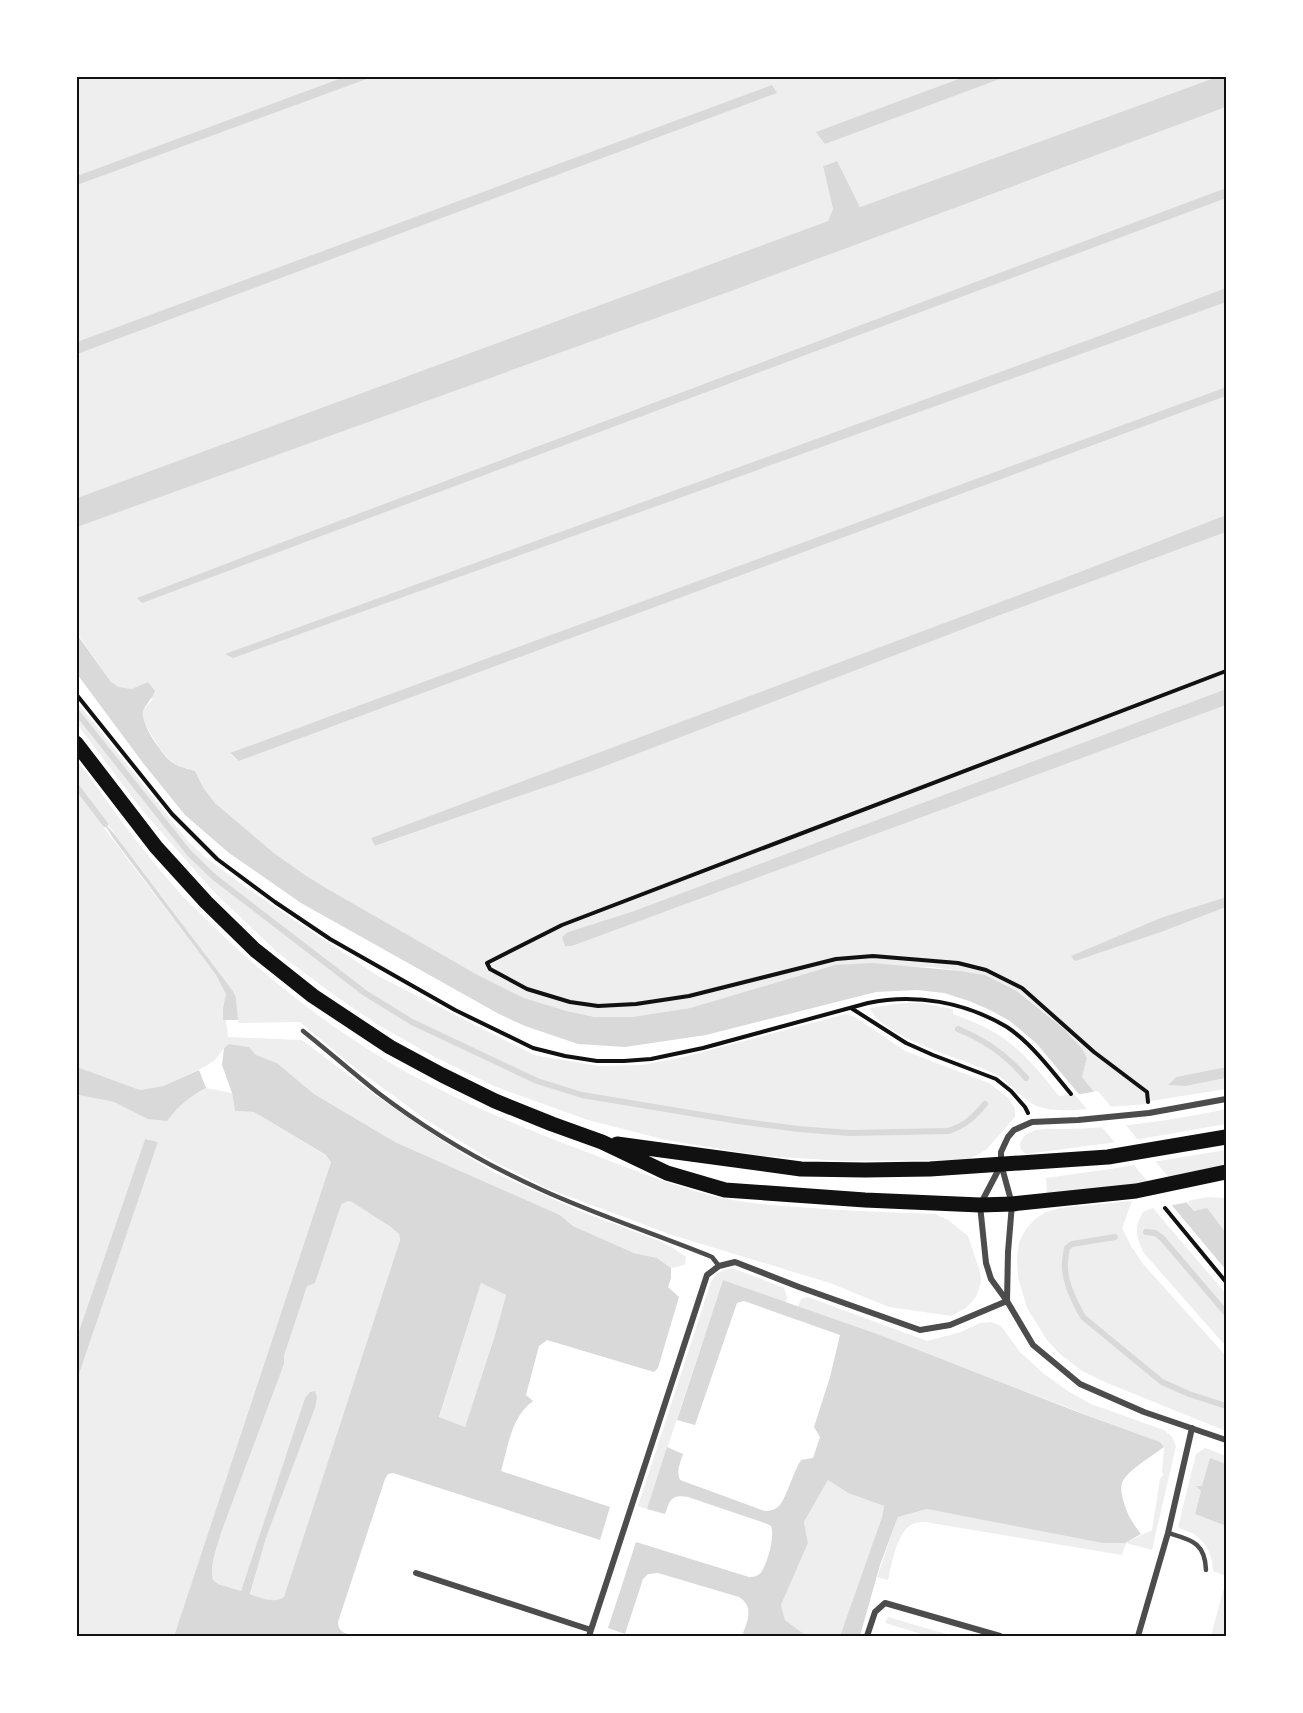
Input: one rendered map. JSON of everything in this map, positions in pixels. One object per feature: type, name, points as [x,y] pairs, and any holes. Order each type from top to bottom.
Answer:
[{"type":"main road","points":[[76,742],[156,847],[206,902],[255,950],[314,996],[390,1047],[442,1075],[495,1101],[602,1142],[667,1173],[725,1190],[864,1200],[980,1205],[1012,1204],[1137,1191],[1227,1172]]},
{"type":"main road","points":[[602,1142],[801,1169],[876,1170],[1108,1157],[1227,1137]]},
{"type":"street","points":[[1007,1301],[1012,1204],[1001,1164],[1001,1152],[1014,1130],[1032,1122],[1119,1117],[1227,1099]]},
{"type":"street","points":[[1001,1164],[980,1205],[986,1263],[991,1279],[1034,1345],[1080,1384],[1144,1412],[1227,1440]]},
{"type":"street","points":[[416,1573],[590,1633],[707,1275],[719,1266],[735,1262],[920,1330],[950,1325],[1007,1301]]},
{"type":"street","points":[[1138,1636],[1168,1533],[1191,1428]]},
{"type":"street","points":[[867,1636],[875,1612],[885,1604],[1000,1636]]},
{"type":"lane","points":[[303,1031],[378,1092],[427,1126],[485,1161],[541,1190],[712,1257],[719,1266]]},
{"type":"lane","points":[[1168,1533],[1192,1540],[1202,1549],[1206,1570]]},
{"type":"path","points":[[1149,1113],[1147,1092],[1094,1052],[1022,988],[986,970],[958,963],[873,956],[836,959],[689,996],[636,1004],[598,1006],[570,1002],[527,990],[490,969],[487,963],[562,925],[1227,671]]},
{"type":"path","points":[[76,694],[172,814],[217,859],[330,939],[455,1010],[533,1048],[597,1061],[651,1059],[703,1048],[885,999],[923,999],[956,1005],[1007,1028],[1039,1055],[1071,1094]]},
{"type":"path","points":[[851,1008],[906,1043],[996,1079],[1025,1107],[1032,1122]]},
{"type":"path","points":[[1165,1208],[1227,1282]]},
{"type":"shaded area","points":[[347,76],[372,77],[77,185],[77,176]]},
{"type":"shaded area","points":[[77,77],[1217,77],[860,207],[836,161],[823,166],[833,209],[828,221],[77,498]]},
{"type":"shaded area","points":[[964,77],[1005,77],[825,144],[816,132]]},
{"type":"shaded area","points":[[1217,77],[1226,77],[1226,107],[726,293],[77,527],[77,498],[828,221],[833,209],[823,166],[837,161],[860,207]]},
{"type":"shaded area","points":[[772,85],[777,93],[77,354],[77,342]]},
{"type":"shaded area","points":[[1226,107],[1226,387],[230,754],[239,761],[1226,396],[1226,515],[371,838],[376,846],[591,771],[995,617],[1226,532],[1226,689],[631,912],[568,932],[572,946],[1226,705],[1226,897],[1163,917],[1162,931],[1226,907],[1226,1067],[1176,1077],[1169,1084],[1186,1086],[1226,1078],[1226,1089],[1151,1101],[1148,1104],[1108,1107],[1082,1077],[1087,1058],[1083,1050],[1064,1029],[1018,991],[985,975],[932,967],[835,965],[690,1008],[632,1017],[596,1017],[524,998],[476,974],[326,888],[274,853],[215,803],[195,771],[174,764],[160,749],[143,721],[143,710],[153,699],[111,682],[77,633],[76,527],[726,293]]},
{"type":"shaded area","points":[[1226,188],[1226,198],[142,603],[137,598],[275,545]]},
{"type":"shaded area","points":[[1226,288],[1226,302],[233,658],[225,654],[1102,335]]},
{"type":"shaded area","points":[[1226,387],[1226,396],[239,761],[230,753]]},
{"type":"shaded area","points":[[1226,515],[1226,532],[995,617],[592,771],[375,846],[371,838],[1064,578]]},
{"type":"shaded area","points":[[76,633],[111,682],[119,687],[132,689],[148,682],[155,691],[143,711],[143,717],[158,747],[173,763],[195,771],[215,803],[274,853],[326,888],[476,974],[524,998],[595,1017],[632,1017],[690,1008],[835,965],[872,963],[985,975],[1017,991],[1064,1029],[1083,1050],[1087,1058],[1082,1077],[1194,1211],[1207,1208],[1226,1233],[1226,1270],[1037,1044],[1010,1021],[969,1001],[944,993],[917,990],[876,992],[706,1035],[625,1047],[578,1044],[525,1026],[499,1014],[301,903],[229,853],[185,815],[77,674]]},
{"type":"shaded area","points":[[1226,689],[1226,705],[572,946],[565,946],[562,937],[568,932],[631,912]]},
{"type":"shaded area","points":[[77,702],[188,841],[205,857],[248,889],[378,976],[534,1055],[598,1066],[642,1065],[684,1057],[846,1014],[855,1017],[905,1051],[989,1083],[1008,1098],[1015,1108],[1015,1117],[986,1150],[967,1160],[844,1161],[763,1156],[666,1140],[588,1120],[496,1087],[435,1057],[380,1026],[278,953],[213,891],[142,810],[77,724]]},
{"type":"shaded area","points":[[77,760],[148,855],[205,918],[290,994],[320,1017],[384,1059],[487,1112],[641,1173],[702,1193],[768,1205],[935,1214],[948,1220],[968,1236],[980,1272],[981,1282],[976,1297],[966,1308],[951,1316],[889,1307],[830,1283],[672,1235],[546,1188],[488,1158],[428,1121],[350,1064],[300,1022],[238,1023],[236,997],[77,784]]},
{"type":"shaded area","points":[[76,791],[216,975],[227,994],[223,1019],[226,1020],[228,1037],[302,1040],[369,1091],[444,1142],[495,1173],[577,1210],[657,1240],[686,1257],[685,1265],[671,1268],[657,1258],[634,1253],[573,1226],[560,1215],[395,1142],[314,1094],[277,1063],[256,1055],[249,1047],[229,1044],[215,1060],[206,1066],[163,1086],[140,1090],[77,1067]]},
{"type":"shaded area","points":[[101,819],[232,990],[236,997],[238,1020],[223,1020],[226,994],[216,975]]},
{"type":"shaded area","points":[[1226,897],[1226,907],[1161,932],[1075,961],[1071,956],[1163,917]]},
{"type":"shaded area","points":[[921,1003],[953,1009],[953,1014],[989,1029],[1017,1049],[1059,1096],[1078,1094],[1090,1109],[1051,1110],[1040,1107],[995,1074],[926,1047],[890,1029],[877,1019],[870,1008]]},
{"type":"shaded area","points":[[229,1044],[249,1047],[256,1055],[277,1063],[314,1094],[395,1142],[560,1215],[573,1226],[634,1253],[657,1258],[671,1268],[668,1287],[679,1297],[658,1368],[654,1372],[547,1340],[539,1346],[526,1395],[533,1401],[515,1424],[501,1471],[610,1507],[600,1540],[393,1473],[388,1474],[338,1622],[341,1631],[356,1636],[174,1636],[331,1162],[326,1155],[254,1112],[235,1111],[232,1093],[222,1065],[224,1048]],"holes":[[[348,1201],[391,1227],[399,1234],[400,1240],[284,1597],[267,1600],[250,1594],[266,1538],[315,1408],[317,1398],[315,1391],[310,1392],[305,1398],[241,1591],[218,1584],[213,1580],[213,1563],[221,1533],[284,1364],[284,1356],[307,1286],[315,1283],[340,1208]],[[481,1283],[506,1295],[465,1427],[439,1417]]]},
{"type":"shaded area","points":[[77,1067],[140,1090],[163,1086],[199,1070],[206,1088],[185,1102],[167,1121],[148,1119],[114,1102],[79,1095],[77,1098]]},
{"type":"shaded area","points":[[1226,1067],[1226,1078],[1186,1086],[1168,1085],[1176,1077]]},
{"type":"shaded area","points":[[206,1088],[232,1093],[235,1111],[254,1112],[327,1156],[331,1162],[174,1636],[76,1636],[77,1380],[158,1142],[145,1139],[77,1337],[76,1098],[79,1095],[114,1102],[129,1109],[179,1106]]},
{"type":"shaded area","points":[[1226,1109],[1226,1124],[1140,1139],[1026,1154],[1020,1148],[1023,1138],[1036,1130],[1137,1124]]},
{"type":"shaded area","points":[[145,1139],[158,1142],[77,1380],[77,1337]]},
{"type":"shaded area","points":[[1226,1150],[1226,1167],[1124,1187],[1047,1194],[1046,1178]]},
{"type":"shaded area","points":[[1208,1197],[1226,1198],[1226,1233],[1207,1209],[1194,1211],[1187,1201]]},
{"type":"shaded area","points":[[347,1201],[392,1227],[399,1234],[400,1240],[284,1598],[276,1601],[267,1600],[250,1595],[266,1538],[315,1408],[305,1398],[241,1591],[218,1584],[213,1580],[213,1563],[221,1533],[284,1364],[284,1356],[307,1285],[315,1282],[340,1208]]},
{"type":"shaded area","points":[[1132,1201],[1122,1228],[1131,1246],[1143,1264],[1226,1356],[1226,1431],[1082,1371],[1060,1354],[1047,1340],[1027,1308],[1018,1277],[1017,1257],[1019,1242],[1035,1219],[1046,1212],[1060,1208]]},
{"type":"shaded area","points":[[1153,1208],[1226,1294],[1226,1345],[1143,1252],[1137,1227],[1143,1212]]},
{"type":"shaded area","points":[[732,1268],[784,1288],[786,1303],[723,1280],[647,1509],[638,1506],[710,1285],[718,1273]]},
{"type":"shaded area","points":[[723,1280],[877,1334],[1160,1442],[1164,1447],[1134,1468],[1122,1483],[1122,1495],[1127,1510],[1141,1534],[1125,1543],[1103,1543],[927,1509],[898,1517],[880,1565],[860,1636],[840,1636],[884,1506],[848,1493],[828,1480],[804,1522],[808,1543],[781,1605],[785,1620],[805,1636],[742,1636],[748,1610],[747,1605],[739,1597],[658,1573],[648,1574],[643,1579],[625,1634],[608,1628],[636,1542],[749,1577],[761,1573],[769,1555],[772,1530],[771,1526],[765,1523],[682,1496],[672,1499],[665,1514],[647,1509],[667,1447],[683,1454],[678,1470],[680,1480],[767,1511],[779,1506],[801,1460],[813,1458],[820,1437],[814,1427],[840,1335],[744,1301],[737,1303],[695,1425],[677,1420]]},
{"type":"shaded area","points":[[481,1283],[506,1295],[465,1427],[439,1418]]},
{"type":"shaded area","points":[[808,1297],[927,1341],[961,1332],[980,1323],[991,1322],[1001,1326],[1020,1352],[1066,1390],[1091,1404],[1164,1430],[1172,1437],[1176,1446],[1152,1550],[1126,1543],[1122,1555],[919,1522],[909,1526],[900,1539],[888,1580],[877,1577],[898,1517],[927,1509],[1125,1543],[1152,1530],[1160,1479],[1163,1475],[1164,1447],[1160,1442],[798,1307],[801,1299]]},
{"type":"shaded area","points":[[1205,1448],[1226,1456],[1226,1464],[1210,1459],[1195,1514],[1226,1526],[1226,1576],[1213,1571],[1210,1554],[1201,1540],[1178,1527],[1196,1454]]},
{"type":"shaded area","points":[[1210,1458],[1226,1464],[1226,1526],[1195,1514],[1201,1491],[1196,1486],[1202,1486]]},
{"type":"shaded area","points":[[828,1480],[848,1493],[884,1506],[840,1636],[805,1636],[785,1620],[781,1605],[808,1543],[804,1522]]},
{"type":"shaded area","points":[[1226,1580],[1226,1636],[1211,1636]]},
{"type":"shaded area","points":[[888,1617],[953,1636],[928,1636],[885,1623]]},
{"type":"pier","points":[[1098,1091],[1189,1202],[1168,1206],[1075,1095]]},
{"type":"waterway","points":[[76,711],[189,853],[214,877],[365,993],[412,1022],[537,1081],[582,1095],[738,1121],[850,1133],[948,1131],[969,1120],[985,1104]]},
{"type":"waterway","points":[[76,786],[105,824]]},
{"type":"waterway","points":[[958,1029],[995,1049],[1026,1078]]},
{"type":"waterway","points":[[1146,1232],[1155,1233],[1162,1238],[1226,1313]]},
{"type":"waterway","points":[[1115,1237],[1072,1244],[1067,1248],[1065,1261],[1067,1281],[1083,1317],[1162,1382],[1226,1406]]}]
